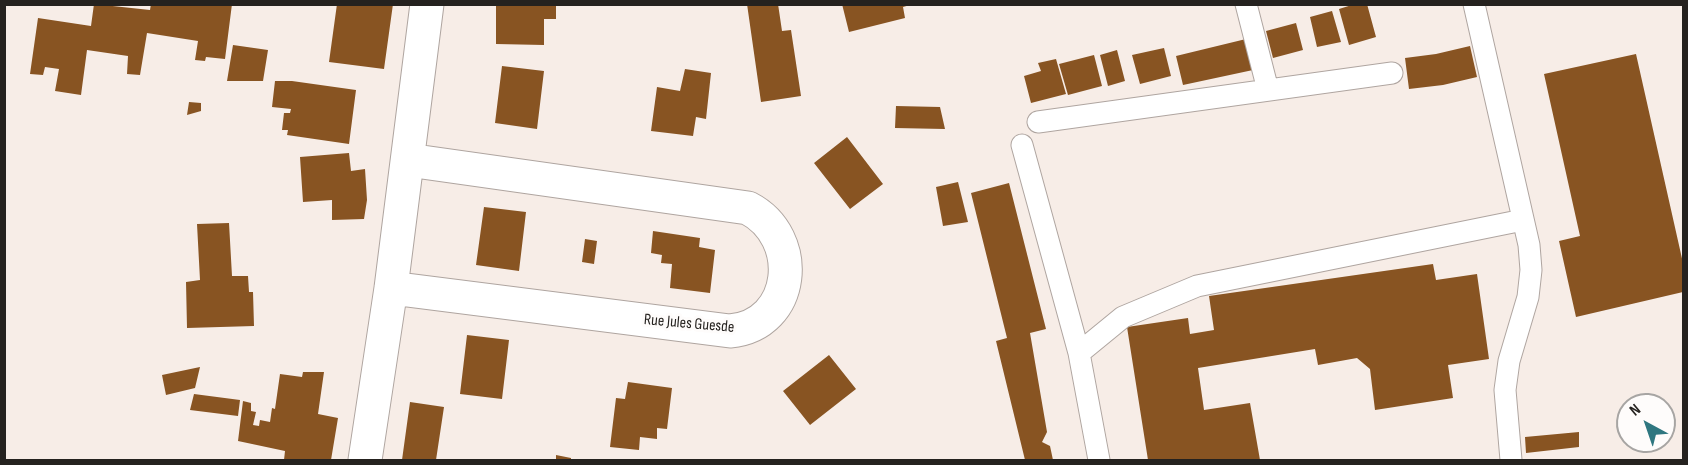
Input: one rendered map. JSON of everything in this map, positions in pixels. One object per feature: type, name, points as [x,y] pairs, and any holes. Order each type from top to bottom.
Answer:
[{"type":"street","points":[[365,460],[391,288],[427,4]]},
{"type":"street","name":"Rue Jules Guesde","points":[[391,288],[730,331],[749,326],[770,311],[782,291],[785,280],[785,258],[778,236],[767,220],[748,208],[408,160]]},
{"type":"lane","points":[[1246,4],[1269,90]]},
{"type":"lane","points":[[1474,4],[1529,245],[1531,270],[1528,297],[1509,362],[1505,390],[1511,460]]},
{"type":"lane","points":[[1038,122],[1392,73]]},
{"type":"lane","points":[[1022,145],[1079,353],[1099,460]]},
{"type":"lane","points":[[1079,353],[1123,317],[1197,286],[1523,220]]},
{"type":"building","points":[[94,4],[150,10],[151,4],[232,4],[225,59],[206,57],[205,61],[195,60],[198,41],[147,33],[140,75],[127,74],[128,56],[87,50],[81,95],[55,91],[59,69],[45,67],[43,75],[30,74],[38,18],[91,26]]},
{"type":"building","points":[[337,4],[393,4],[384,69],[329,62]]},
{"type":"building","points":[[496,4],[556,6],[556,19],[544,19],[544,45],[496,44]]},
{"type":"building","points":[[747,4],[778,4],[782,31],[791,30],[801,96],[761,102]]},
{"type":"building","points":[[842,4],[910,5],[903,7],[905,18],[849,32]]},
{"type":"building","points":[[1355,4],[1367,4],[1376,37],[1349,45],[1339,9]]},
{"type":"building","points":[[1332,11],[1341,42],[1317,47],[1310,17]]},
{"type":"building","points":[[1296,23],[1303,50],[1273,58],[1266,31]]},
{"type":"building","points":[[1246,39],[1253,70],[1183,85],[1176,56]]},
{"type":"building","points":[[233,45],[268,50],[263,81],[227,81]]},
{"type":"building","points":[[1470,46],[1477,77],[1443,85],[1409,89],[1405,58]]},
{"type":"building","points":[[1164,48],[1171,76],[1140,84],[1132,55]]},
{"type":"building","points":[[1117,50],[1125,81],[1108,86],[1100,55]]},
{"type":"building","points":[[1636,54],[1683,263],[1683,292],[1576,317],[1559,241],[1580,236],[1544,74]]},
{"type":"building","points":[[1094,55],[1102,86],[1068,95],[1059,64]]},
{"type":"building","points":[[1056,59],[1066,94],[1031,103],[1024,76],[1041,71],[1038,63]]},
{"type":"building","points":[[502,66],[544,71],[537,129],[495,123]]},
{"type":"building","points":[[685,69],[711,73],[706,119],[696,117],[693,136],[651,131],[657,87],[680,91]]},
{"type":"building","points":[[275,81],[292,81],[356,90],[349,144],[287,135],[288,130],[282,130],[284,113],[290,113],[291,109],[272,107]]},
{"type":"building","points":[[189,102],[201,103],[201,111],[187,115]]},
{"type":"building","points":[[896,106],[940,107],[945,129],[895,128]]},
{"type":"building","points":[[847,137],[883,184],[850,209],[814,163]]},
{"type":"building","points":[[349,153],[351,171],[365,169],[367,200],[364,219],[332,220],[332,200],[303,202],[300,157]]},
{"type":"building","points":[[958,182],[968,222],[943,226],[936,187]]},
{"type":"building","points":[[1009,183],[1046,329],[1030,333],[1047,432],[1042,442],[1050,446],[1053,460],[1025,460],[996,341],[1007,338],[971,193]]},
{"type":"building","points":[[484,207],[526,212],[519,271],[476,265]]},
{"type":"building","points":[[229,223],[232,276],[248,276],[249,292],[253,292],[254,326],[187,328],[186,282],[200,280],[197,224]]},
{"type":"building","points":[[653,231],[700,238],[699,247],[715,250],[710,293],[670,288],[672,264],[661,263],[662,255],[651,253]]},
{"type":"building","points":[[585,239],[597,241],[594,264],[582,262]]},
{"type":"building","points":[[1433,264],[1436,280],[1477,274],[1489,359],[1448,365],[1453,398],[1375,410],[1370,369],[1357,358],[1318,365],[1315,349],[1198,368],[1204,410],[1250,403],[1260,460],[1148,460],[1127,327],[1188,318],[1190,334],[1214,330],[1209,296]]},
{"type":"building","points":[[467,335],[509,340],[502,399],[460,394]]},
{"type":"building","points":[[829,355],[856,389],[810,425],[783,391]]},
{"type":"building","points":[[200,367],[195,388],[166,395],[162,375]]},
{"type":"building","points":[[303,372],[324,372],[318,414],[338,418],[331,460],[284,460],[285,451],[238,441],[243,401],[251,403],[251,411],[256,412],[253,425],[259,426],[260,420],[270,422],[272,408],[275,409],[280,374],[302,377]]},
{"type":"building","points":[[628,382],[672,388],[667,429],[657,428],[657,439],[640,437],[639,450],[610,447],[616,398],[625,399]]},
{"type":"building","points":[[194,394],[240,400],[238,416],[190,410]]},
{"type":"building","points":[[410,402],[444,407],[436,460],[402,460]]},
{"type":"building","points":[[1579,432],[1579,447],[1526,453],[1525,437]]},
{"type":"building","points":[[556,455],[571,458],[571,460],[556,460]]}]
